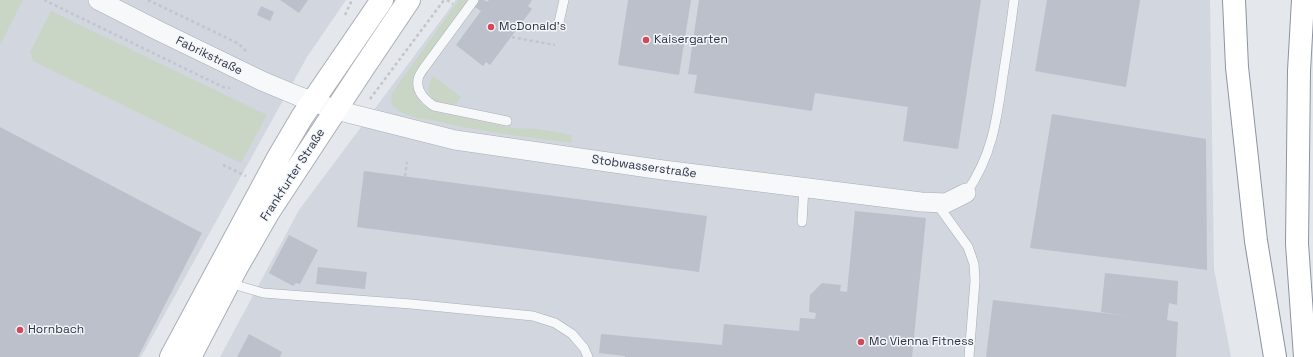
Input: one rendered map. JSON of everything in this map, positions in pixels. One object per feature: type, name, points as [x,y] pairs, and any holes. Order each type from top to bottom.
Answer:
[{"type":"main road","name":"Frankfurter Straße","points":[[190,357],[382,0]]},
{"type":"main road","name":"Frankfurter Straße","points":[[171,357],[275,162],[324,106],[409,0]]},
{"type":"main road","points":[[1234,0],[1237,67],[1256,241],[1275,357]]},
{"type":"main road","points":[[1302,0],[1299,71],[1297,244],[1304,357]]},
{"type":"street","name":"Fabrikstraße","points":[[98,0],[262,81],[324,106]]},
{"type":"street","name":"Stobwasserstraße","points":[[324,106],[455,140],[656,169],[921,202],[946,203],[966,192]]},
{"type":"lane","points":[[474,0],[424,68],[418,80],[419,92],[426,101],[434,106],[507,121]]},
{"type":"lane","points":[[559,22],[564,0]]},
{"type":"lane","points":[[966,192],[975,180],[986,158],[994,132],[1014,0]]},
{"type":"lane","points":[[802,222],[804,187]]},
{"type":"lane","points":[[936,202],[968,247],[974,264],[976,281],[969,357]]},
{"type":"lane","points":[[229,283],[263,293],[411,304],[533,316],[555,323],[572,334],[584,348],[588,357]]},
{"type":"path","points":[[44,0],[224,87],[235,89]]},
{"type":"path","points":[[148,0],[228,38],[239,44],[250,55]]},
{"type":"path","points":[[358,116],[444,0]]},
{"type":"path","points":[[417,27],[422,31]]},
{"type":"path","points":[[507,34],[511,37],[555,45]]},
{"type":"path","points":[[405,176],[406,162]]},
{"type":"path","points":[[223,165],[252,179]]},
{"type":"shaded area","points":[[0,0],[346,0],[307,57],[141,357],[0,357]]},
{"type":"shaded area","points":[[456,0],[1210,0],[1214,269],[1231,357],[220,357],[299,210]]},
{"type":"green space","points":[[0,0],[23,0],[0,45]]},
{"type":"green space","points":[[459,0],[470,0],[414,83],[415,94],[421,104],[432,111],[512,128],[538,129],[572,135],[571,143],[483,131],[406,115],[397,110],[392,104],[392,93]]},
{"type":"green space","points":[[51,11],[267,115],[241,163],[33,61],[30,52]]},
{"type":"green space","points":[[433,76],[461,97],[455,105],[439,102],[432,98],[429,89]]},
{"type":"building","points":[[280,0],[308,0],[299,13]]},
{"type":"building","name":"McDonald's","points":[[478,0],[484,0],[487,2],[489,0],[532,0],[528,6],[532,9],[490,65],[486,62],[483,66],[456,45],[481,11],[474,6]]},
{"type":"building","points":[[628,0],[691,0],[679,75],[618,65]]},
{"type":"building","points":[[699,0],[981,0],[958,149],[903,141],[908,107],[815,93],[812,111],[694,93],[697,75],[688,74]]},
{"type":"building","points":[[1047,0],[1140,0],[1126,87],[1035,71]]},
{"type":"building","points":[[261,6],[274,12],[270,21],[257,15]]},
{"type":"building","points":[[1052,114],[1206,139],[1207,270],[1030,248]]},
{"type":"building","points":[[0,127],[202,233],[138,357],[0,357]]},
{"type":"building","points":[[364,171],[707,216],[699,272],[357,227]]},
{"type":"building","points":[[855,211],[926,218],[912,357],[625,357],[599,353],[601,334],[722,345],[724,324],[799,331],[800,318],[815,319],[816,313],[809,312],[810,295],[822,283],[841,285],[840,291],[847,292]]},
{"type":"building","points":[[289,235],[318,250],[300,284],[296,283],[293,286],[269,273]]},
{"type":"building","points":[[318,267],[367,272],[365,289],[316,284]]},
{"type":"building","points":[[1105,273],[1178,281],[1177,305],[1169,303],[1167,320],[1178,322],[1176,357],[986,357],[993,300],[1129,316],[1101,312]]},
{"type":"building","points":[[249,334],[282,352],[280,357],[237,357]]},
{"type":"place","name":"McDonald's","points":[[491,27]]},
{"type":"place","name":"Kaisergarten","points":[[646,40]]},
{"type":"place","name":"Hornbach","points":[[20,330]]},
{"type":"place","name":"Mc Vienna Fitness","points":[[861,342]]}]
